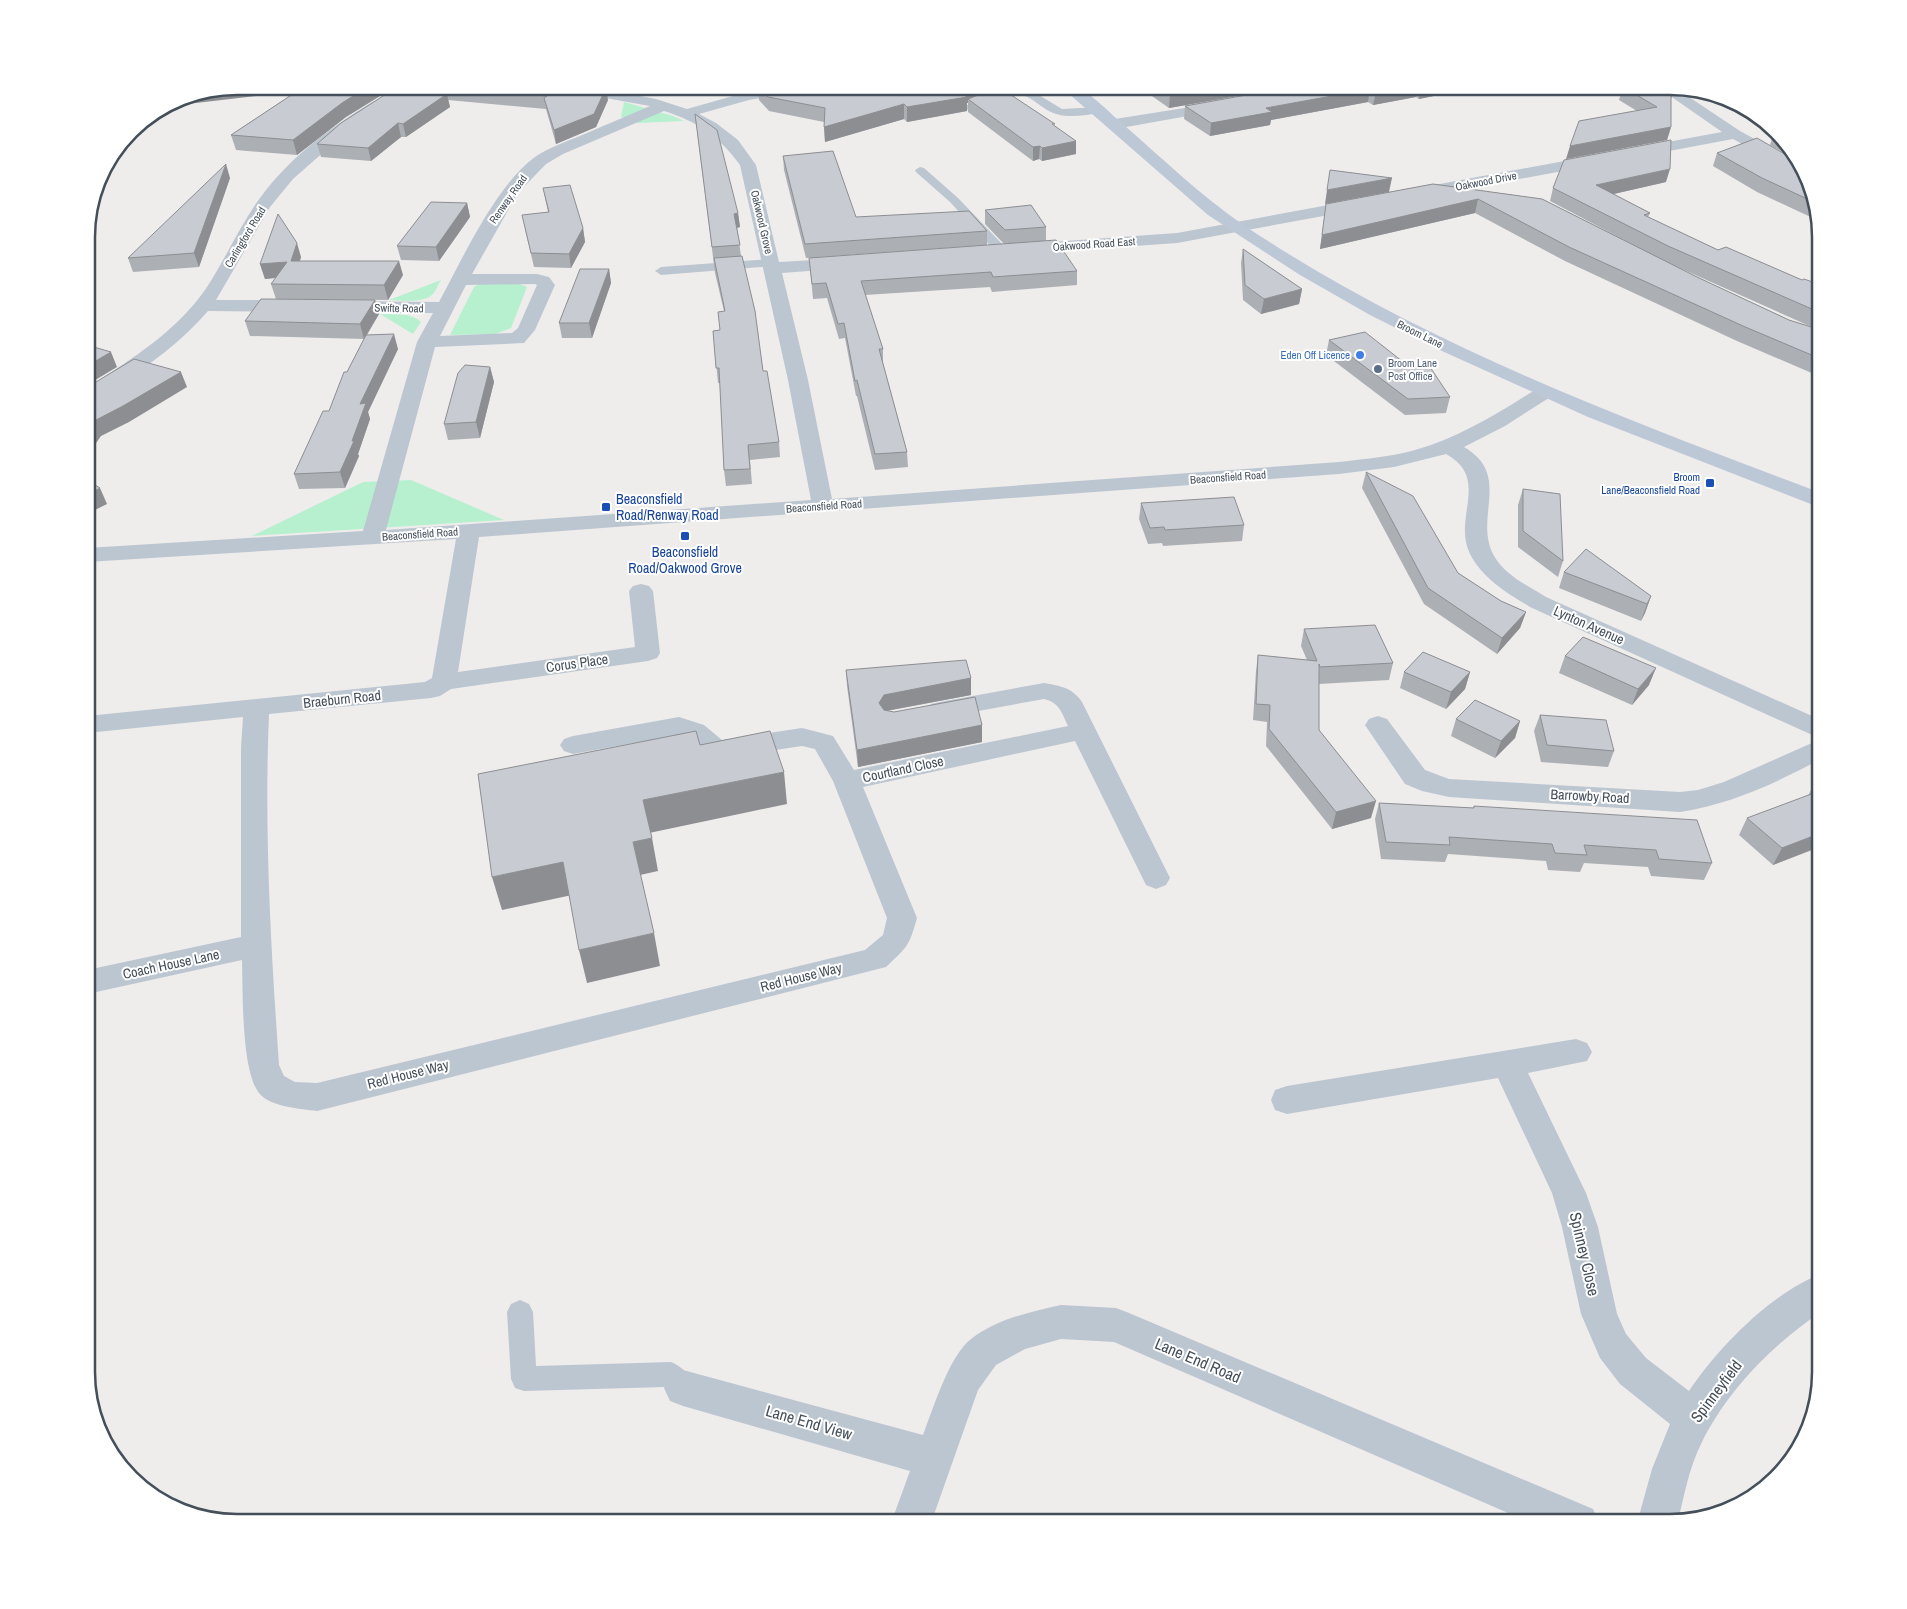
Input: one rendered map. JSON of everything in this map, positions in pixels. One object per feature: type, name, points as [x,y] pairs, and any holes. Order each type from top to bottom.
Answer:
[{"type":"main road","name":"Broom Lane","points":[[1078,95],[1115,124],[1176,182],[1236,227],[1374,311],[1436,342],[1546,392],[1657,438],[1812,498]]},
{"type":"street","name":"Carlingford Road","points":[[95,390],[158,348],[204,305],[219,282],[255,216],[274,190],[302,162],[330,138],[397,95]]},
{"type":"street","name":"Oakwood Grove","points":[[617,95],[663,106],[706,123],[723,134],[743,154],[748,165],[772,266],[823,506]]},
{"type":"street","points":[[684,114],[753,95]]},
{"type":"street","points":[[1676,95],[1735,134],[1794,168]]},
{"type":"street","points":[[1115,124],[1240,103]]},
{"type":"street","name":"Renway Road","points":[[372,538],[427,342],[459,280],[512,190],[526,173],[540,161],[558,151],[663,106]]},
{"type":"street","name":"Oakwood Drive","points":[[1399,197],[1735,134]]},
{"type":"street","points":[[1495,179],[1520,194]]},
{"type":"street","points":[[1236,227],[1380,200]]},
{"type":"street","name":"Oakwood Road East","points":[[982,252],[1177,238],[1236,227]]},
{"type":"street","points":[[772,266],[868,262]]},
{"type":"street","points":[[427,342],[517,340],[526,330],[546,285],[543,281],[537,279],[459,280]]},
{"type":"street","name":"Swifte Road","points":[[204,305],[445,308]]},
{"type":"street","name":"Beaconsfield Road","points":[[95,555],[372,538],[1339,468],[1422,455],[1448,446],[1498,422],[1546,392]]},
{"type":"street","name":"Lynton Avenue","points":[[1448,446],[1468,459],[1475,467],[1479,482],[1476,531],[1478,545],[1495,570],[1507,582],[1538,602],[1812,726]]},
{"type":"street","points":[[444,682],[469,531]]},
{"type":"street","name":"Corus Place","points":[[444,682],[648,653],[641,591]]},
{"type":"street","name":"Braeburn Road","points":[[95,723],[431,690],[444,682]]},
{"type":"street","points":[[913,715],[1044,691],[1060,694],[1069,702],[1156,878]]},
{"type":"street","name":"Red House Way","points":[[256,708],[254,748],[256,945],[263,1065],[271,1085],[290,1095],[317,1097],[875,959],[896,940],[902,918],[847,781]]},
{"type":"street","name":"Barrowby Road","points":[[1378,725],[1415,777],[1449,788],[1680,802],[1714,796],[1812,752]]},
{"type":"street","name":"Courtland Close","points":[[573,745],[679,726],[695,731],[717,750],[802,737],[824,742],[847,781],[1084,731]]},
{"type":"street","name":"Coach House Lane","points":[[95,980],[256,945]]},
{"type":"street","points":[[1287,1100],[1576,1052]]},
{"type":"street","name":"Spinney Close","points":[[1507,1063],[1569,1193],[1580,1227],[1599,1314],[1613,1346],[1633,1371],[1694,1419]]},
{"type":"street","name":"Spinneyfield","points":[[1659,1514],[1671,1470],[1694,1419],[1720,1382],[1752,1346],[1812,1297]]},
{"type":"street","name":"Lane End Road","points":[[914,1514],[963,1380],[983,1352],[1017,1333],[1061,1322],[1116,1325],[1558,1514]]},
{"type":"street","name":"Lane End View","points":[[682,1388],[934,1458]]},
{"type":"lane","points":[[968,107],[999,95]]},
{"type":"lane","points":[[1030,95],[1052,110],[1063,113],[1098,110]]},
{"type":"lane","points":[[920,170],[954,200],[1000,250]]},
{"type":"lane","points":[[661,271],[772,266]]},
{"type":"lane","points":[[520,1312],[524,1379],[670,1374],[682,1388]]},
{"type":"green space","points":[[624,102],[684,121],[638,123],[621,117]]},
{"type":"green space","points":[[441,280],[433,294],[424,299],[412,301],[389,300]]},
{"type":"green space","points":[[479,284],[520,284],[527,287],[511,328],[495,334],[450,335],[474,287]]},
{"type":"green space","points":[[380,314],[407,315],[421,322],[413,334]]},
{"type":"green space","points":[[411,480],[504,520],[252,536],[363,482]]},
{"type":"building","points":[[291,95],[355,95],[293,140],[231,135]]},
{"type":"building","points":[[385,95],[446,95],[403,124],[398,123],[368,148],[317,144],[341,123]]},
{"type":"building","points":[[535,95],[603,95],[594,114],[554,130],[544,98],[547,96]]},
{"type":"building","points":[[766,95],[964,95],[967,97],[907,107],[904,104],[824,127],[825,108],[768,97]]},
{"type":"building","points":[[978,95],[1011,95],[1055,124],[1052,124],[1076,141],[1042,148],[1040,146],[1033,147],[968,99]]},
{"type":"building","points":[[1247,95],[1337,95],[1266,108],[1272,112],[1211,123],[1185,106]]},
{"type":"building","points":[[1637,95],[1671,95],[1671,127],[1570,146],[1579,121],[1657,107]]},
{"type":"building","points":[[695,114],[717,130],[738,213],[734,214],[740,245],[712,247]]},
{"type":"building","points":[[1757,138],[1785,154],[1797,174],[1807,199],[1762,178],[1717,153]]},
{"type":"building","points":[[1671,140],[1670,169],[1596,185],[1650,213],[1644,215],[1718,250],[1726,247],[1802,280],[1812,282],[1812,309],[1668,246],[1553,188],[1564,160]]},
{"type":"building","points":[[833,151],[856,217],[969,211],[987,231],[805,244],[783,156]]},
{"type":"building","points":[[226,164],[194,253],[128,258]]},
{"type":"building","points":[[1330,170],[1392,178],[1327,190]]},
{"type":"building","points":[[1433,184],[1542,199],[1697,277],[1789,320],[1812,327],[1812,355],[1569,247],[1478,199],[1322,235],[1326,204]]},
{"type":"building","points":[[570,185],[583,228],[569,254],[531,253],[522,215],[549,212],[543,188]]},
{"type":"building","points":[[431,202],[467,203],[436,247],[397,246]]},
{"type":"building","points":[[1031,205],[1046,227],[1005,230],[985,210]]},
{"type":"building","points":[[278,214],[297,243],[291,261],[399,261],[384,285],[271,284],[287,262],[260,264]]},
{"type":"building","points":[[1056,240],[1077,271],[993,277],[991,272],[861,281],[883,349],[879,349],[907,452],[875,454],[857,380],[855,381],[844,323],[838,324],[826,283],[812,284],[809,258]]},
{"type":"building","points":[[1243,249],[1302,289],[1264,299],[1245,285]]},
{"type":"building","points":[[742,256],[755,311],[763,371],[767,371],[779,442],[748,445],[750,469],[724,470],[719,368],[716,368],[713,331],[720,330],[718,312],[725,311],[714,258]]},
{"type":"building","points":[[580,269],[609,269],[589,323],[559,323]]},
{"type":"building","points":[[261,299],[375,300],[360,324],[245,321]]},
{"type":"building","points":[[1365,332],[1407,365],[1428,364],[1450,397],[1408,399],[1329,340]]},
{"type":"building","points":[[394,334],[360,404],[366,403],[352,441],[354,441],[340,472],[294,474],[323,411],[329,411],[344,372],[347,372],[366,335]]},
{"type":"building","points":[[95,347],[111,352],[95,361]]},
{"type":"building","points":[[134,359],[181,372],[95,420],[96,382]]},
{"type":"building","points":[[465,365],[490,367],[476,422],[444,424],[458,373]]},
{"type":"building","points":[[1366,472],[1413,496],[1458,573],[1501,601],[1526,612],[1502,638],[1428,588]]},
{"type":"building","points":[[1523,489],[1560,494],[1563,561],[1523,531]]},
{"type":"building","points":[[1234,497],[1244,525],[1165,530],[1164,527],[1150,528],[1141,503]]},
{"type":"building","points":[[1586,549],[1651,596],[1647,604],[1564,572]]},
{"type":"building","points":[[1375,625],[1393,663],[1320,667],[1319,664],[1319,730],[1376,801],[1336,812],[1269,729],[1270,705],[1256,704],[1258,655],[1317,661],[1304,629]]},
{"type":"building","points":[[1583,637],[1656,668],[1638,689],[1565,656]]},
{"type":"building","points":[[1423,652],[1470,672],[1451,692],[1404,672]]},
{"type":"building","points":[[966,660],[971,678],[884,695],[879,703],[884,710],[894,712],[975,697],[982,725],[857,750],[846,670]]},
{"type":"building","points":[[1475,700],[1520,721],[1501,741],[1456,719]]},
{"type":"building","points":[[1540,715],[1606,720],[1614,751],[1547,745]]},
{"type":"building","points":[[696,731],[700,745],[770,731],[784,772],[643,800],[652,838],[633,842],[654,933],[579,950],[563,862],[492,877],[478,774]]},
{"type":"building","points":[[1812,794],[1812,836],[1782,848],[1747,818]]},
{"type":"building","points":[[1379,803],[1474,808],[1474,806],[1697,820],[1712,863],[1659,859],[1656,850],[1584,845],[1587,855],[1555,853],[1552,844],[1449,837],[1450,845],[1386,842]]},
{"type":"place","name":"Eden Off Licence","points":[[1360,355]]},
{"type":"place","name":"Broom Lane Post Office","points":[[1378,369]]},
{"type":"place","name":"Broom Lane/Beaconsfield Road","points":[[1710,483]]},
{"type":"place","name":"Beaconsfield Road/Renway Road","points":[[606,507]]},
{"type":"place","name":"Beaconsfield Road/Oakwood Grove","points":[[685,536]]}]
